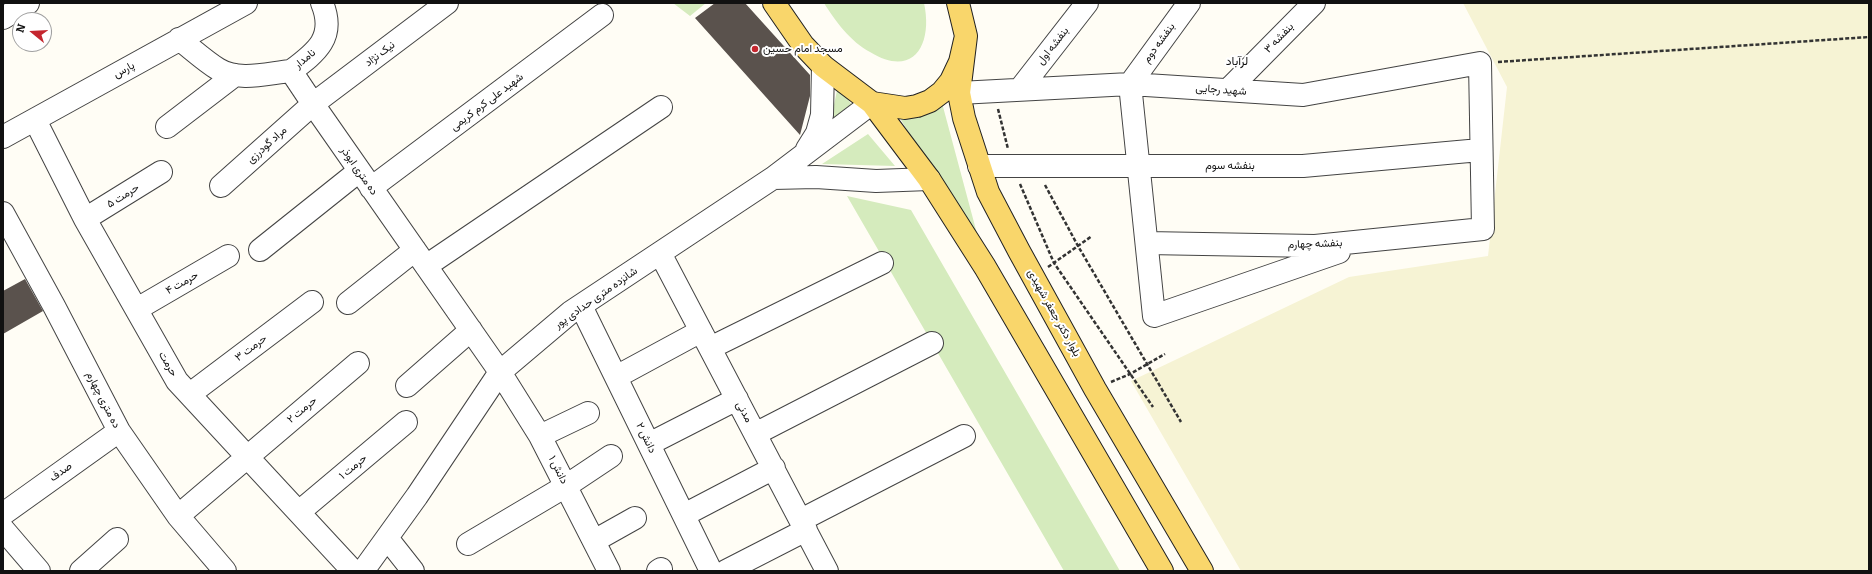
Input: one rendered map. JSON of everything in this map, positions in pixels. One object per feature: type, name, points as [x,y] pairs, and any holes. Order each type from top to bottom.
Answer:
[{"type":"main road","points":[[774,3],[803,45],[823,66],[872,103],[929,179],[985,267],[1162,571]]},
{"type":"main road","points":[[872,103],[905,108],[918,106],[930,101],[942,92],[951,81],[960,62],[966,36],[958,3]]},
{"type":"main road","name":"بلوار دکتر جعفر شهیدی","points":[[966,36],[959,93],[964,118],[988,192],[1095,389],[1202,571]]},
{"type":"street","points":[[3,18],[28,3]]},
{"type":"street","name":"پارس","points":[[3,137],[246,3]]},
{"type":"street","name":"نامدار","points":[[291,71],[313,55],[327,35],[326,13],[322,3]]},
{"type":"street","name":"نیک نژاد","points":[[312,104],[446,3]]},
{"type":"street","name":"بنفشه اول","points":[[1020,89],[1087,3]]},
{"type":"street","name":"بنفشه دوم","points":[[1130,84],[1189,3]]},
{"type":"street","name":"بنفشه ۳","points":[[1228,90],[1314,3]]},
{"type":"street","name":"شهید علی کرم کریمی","points":[[260,250],[365,180],[602,16]]},
{"type":"street","points":[[179,39],[219,70],[235,75],[251,76],[291,71]]},
{"type":"street","points":[[1480,63],[1480,150]]},
{"type":"street","name":"شهید رجایی","points":[[959,93],[1130,84],[1302,95],[1480,63]]},
{"type":"street","points":[[803,156],[817,133],[822,116],[823,66]]},
{"type":"street","name":"ده متری ابوذر","points":[[291,71],[312,104],[500,372]]},
{"type":"street","points":[[167,127],[235,75]]},
{"type":"street","points":[[1130,84],[1154,316],[1374,240]]},
{"type":"street","name":"شانزده متری حدادی پور","points":[[363,571],[500,372],[581,306],[773,178],[872,103]]},
{"type":"street","name":"مراد گودرزی","points":[[221,186],[312,104]]},
{"type":"street","points":[[348,303],[661,107]]},
{"type":"street","name":"حرمت","points":[[35,120],[85,219],[177,381],[353,571]]},
{"type":"street","name":"بنفشه سوم","points":[[979,166],[1304,166],[1480,150]]},
{"type":"street","name":"بنفشه چهارم","points":[[1147,243],[1315,246],[1483,229],[1480,150]]},
{"type":"street","name":"حرمت ۵","points":[[85,219],[161,172]]},
{"type":"street","points":[[773,178],[816,177],[876,181],[929,179]]},
{"type":"street","name":"ده متری چهارم","points":[[3,213],[54,306],[119,431],[178,516],[225,571]]},
{"type":"street","name":"مدنی","points":[[660,253],[827,571]]},
{"type":"street","name":"حرمت ۴","points":[[137,309],[228,256]]},
{"type":"street","points":[[616,377],[882,263]]},
{"type":"street","name":"حرمت ۳","points":[[190,394],[312,302]]},
{"type":"street","name":"دانش ۲","points":[[581,306],[711,571]]},
{"type":"street","points":[[407,386],[471,330]]},
{"type":"street","points":[[755,434],[932,343]]},
{"type":"street","name":"حرمت ۲","points":[[178,516],[358,363]]},
{"type":"street","name":"دانش ۱","points":[[500,372],[540,436],[609,571]]},
{"type":"street","points":[[649,444],[737,399]]},
{"type":"street","points":[[540,436],[588,413]]},
{"type":"street","name":"حرمت ۱","points":[[299,512],[406,422]]},
{"type":"street","name":"صدف","points":[[3,514],[119,431]]},
{"type":"street","points":[[726,571],[803,525],[964,436]]},
{"type":"street","points":[[468,544],[566,486],[611,456]]},
{"type":"street","points":[[684,515],[774,468]]},
{"type":"street","points":[[594,541],[635,518]]},
{"type":"street","points":[[3,529],[39,571]]},
{"type":"street","points":[[387,538],[412,571]]},
{"type":"street","points":[[81,571],[117,539]]},
{"type":"path","points":[[1480,63],[1869,37]]},
{"type":"path","points":[[994,91],[1013,167],[1054,263],[1153,407]]},
{"type":"path","points":[[1035,167],[1078,246],[1181,422]]},
{"type":"path","points":[[1034,276],[1092,236]]},
{"type":"path","points":[[1095,389],[1130,374],[1164,354]]},
{"type":"shaded area","points":[[1463,3],[1869,3],[1869,571],[1241,571],[1131,381],[1349,277],[1488,256],[1507,87]]},
{"type":"green space","points":[[673,3],[706,3],[690,16]]},
{"type":"green space","points":[[824,3],[924,3],[926,32],[922,44],[917,53],[909,59],[898,62],[885,59],[856,43],[838,24]]},
{"type":"green space","points":[[838,86],[855,109],[829,128]]},
{"type":"green space","points":[[938,88],[983,256],[895,110]]},
{"type":"green space","points":[[868,134],[895,166],[822,164]]},
{"type":"green space","points":[[847,196],[911,210],[1120,571],[1064,571]]},
{"type":"building","name":"مسجد امام حسین","points":[[715,3],[745,3],[810,75],[810,96],[800,135],[695,18]]},
{"type":"building","points":[[25,279],[43,311],[3,334],[3,291]]},
{"type":"place","name":"مسجد امام حسین","points":[[755,49]]},
{"type":"district","name":"لرآباد","points":[[1237,62]]}]
